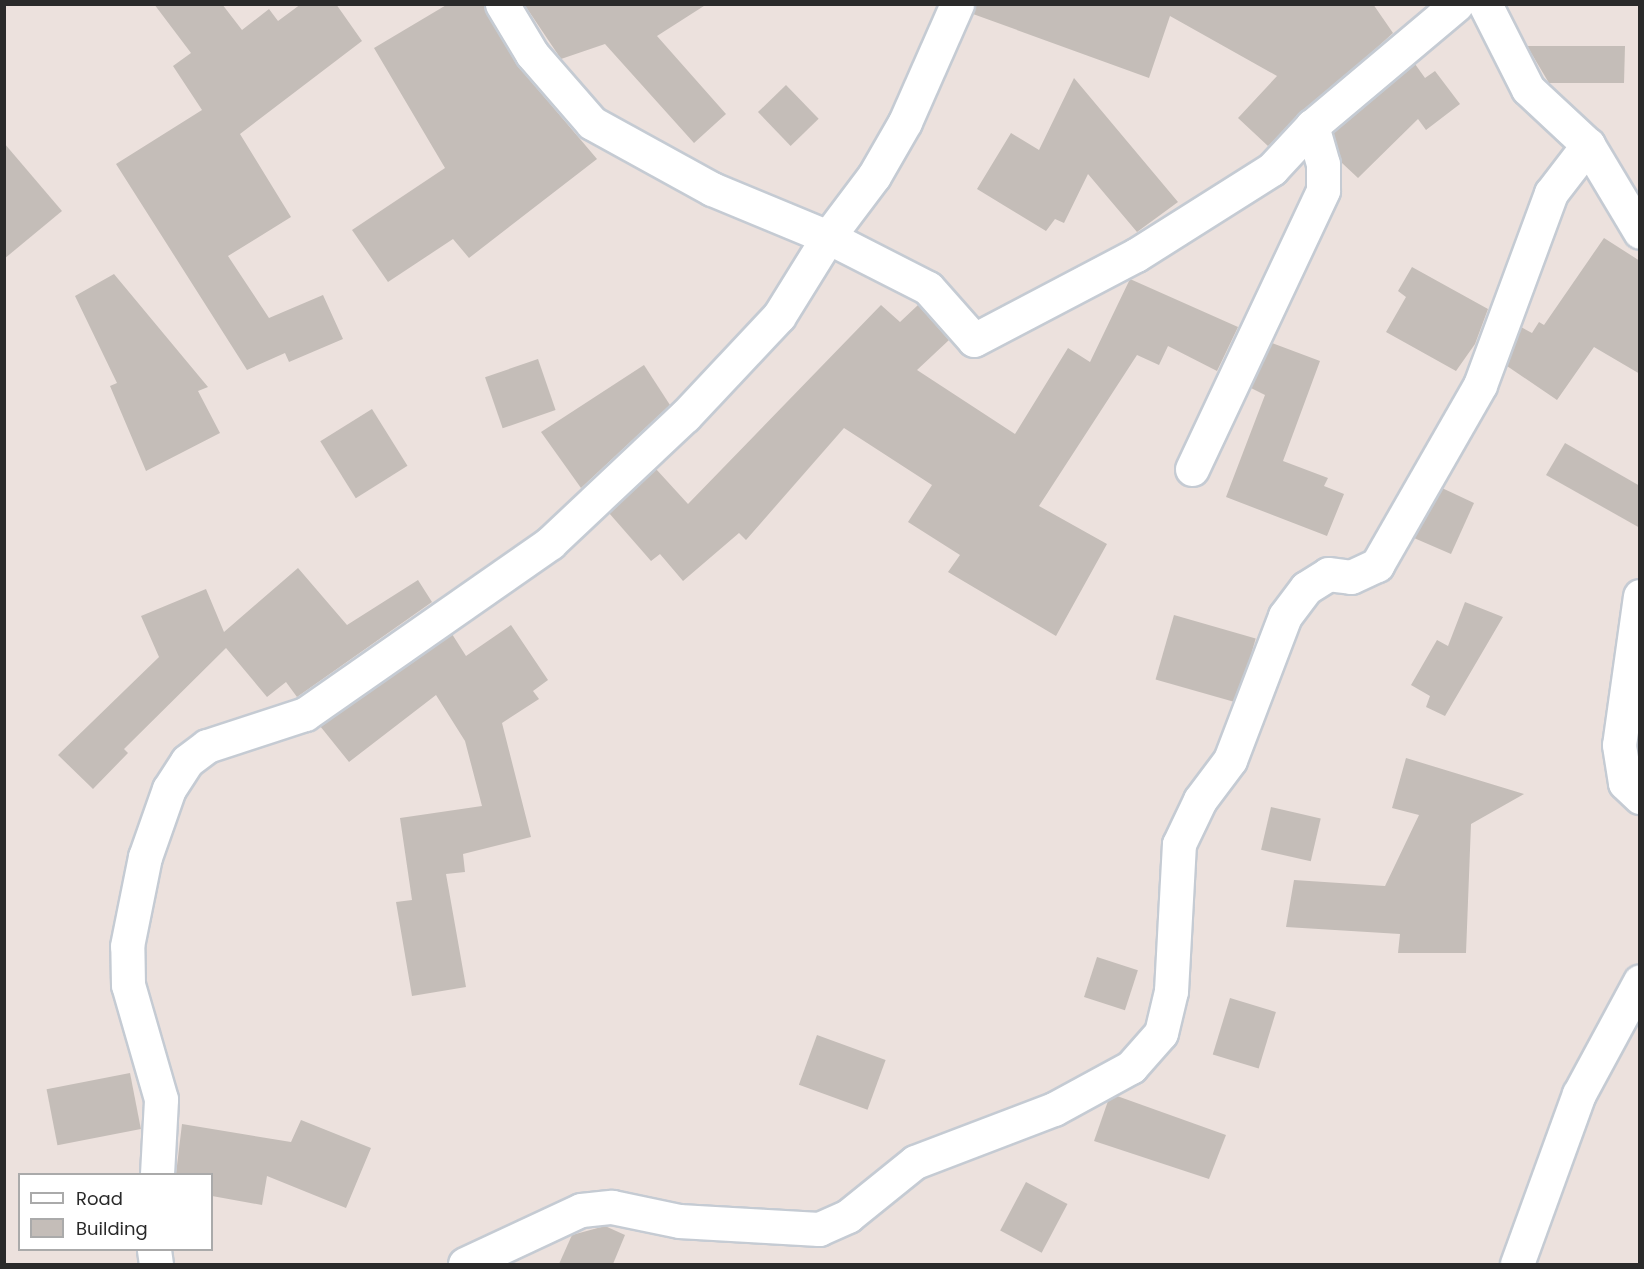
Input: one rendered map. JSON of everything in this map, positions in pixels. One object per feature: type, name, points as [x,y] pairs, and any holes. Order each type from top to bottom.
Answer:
[{"type":"street","points":[[502,4],[532,54],[592,123],[712,189],[828,237],[928,288],[974,339],[1211,209],[1272,169],[1312,126],[1457,4]]},
{"type":"street","points":[[157,1173],[161,1099],[128,985],[128,946],[145,857],[169,789],[187,761],[207,746],[305,714],[550,543],[685,416],[779,316],[828,237],[874,176],[905,122],[957,4]]},
{"type":"street","points":[[1485,4],[1528,89],[1588,146],[1640,232]]},
{"type":"street","points":[[1192,469],[1323,190],[1323,164],[1312,126]]},
{"type":"street","points":[[465,1264],[581,1210],[640,1209],[679,1221],[819,1229],[848,1216],[915,1162],[1054,1109],[1131,1067],[1161,1033],[1171,991],[1179,844],[1200,800],[1230,760],[1285,616],[1306,588],[1328,574],[1351,577],[1377,565],[1480,385],[1551,193],[1588,146]]},
{"type":"street","points":[[1640,596],[1619,745],[1625,783],[1640,797]]},
{"type":"street","points":[[1516,1264],[1579,1094],[1640,981]]},
{"type":"building","points":[[154,4],[222,4],[242,30],[269,9],[278,21],[301,4],[336,4],[362,41],[240,134],[291,217],[228,256],[269,318],[323,295],[343,339],[289,362],[285,353],[247,370],[116,164],[202,110],[173,66],[191,53]]},
{"type":"building","points":[[448,4],[483,4],[518,66],[597,159],[469,258],[453,239],[388,282],[352,230],[445,168],[374,48]]},
{"type":"building","points":[[524,4],[707,4],[657,36],[726,114],[694,143],[605,44],[561,59]]},
{"type":"building","points":[[975,4],[1373,4],[1393,33],[1268,146],[1238,118],[1277,76],[1170,16],[1149,78],[973,14]]},
{"type":"building","points":[[1527,46],[1625,46],[1624,83],[1549,83]]},
{"type":"building","points":[[1415,64],[1425,78],[1435,71],[1460,104],[1426,130],[1418,119],[1358,178],[1342,163],[1333,132]]},
{"type":"building","points":[[1074,78],[1178,202],[1137,232],[1088,174],[1064,223],[1055,219],[1046,231],[977,189],[1011,133],[1039,150]]},
{"type":"building","points":[[786,85],[819,119],[791,146],[758,112]]},
{"type":"building","points":[[4,143],[62,211],[4,259]]},
{"type":"building","points":[[1604,238],[1640,261],[1640,374],[1594,347],[1557,400],[1507,366],[1521,327],[1532,333],[1539,322],[1544,325]]},
{"type":"building","points":[[1412,267],[1488,309],[1475,344],[1456,371],[1386,332],[1406,297],[1398,291]]},
{"type":"building","points":[[114,274],[208,387],[198,391],[220,433],[146,471],[110,386],[117,383],[75,296]]},
{"type":"building","points":[[1130,279],[1238,327],[1217,371],[1168,346],[1159,365],[1137,355],[1039,506],[1107,544],[1056,636],[948,572],[960,555],[908,522],[932,485],[844,428],[746,540],[739,533],[683,581],[660,554],[651,561],[609,513],[656,469],[688,504],[881,305],[900,322],[918,305],[949,340],[917,370],[1015,434],[1068,348],[1090,362]]},
{"type":"building","points":[[1272,343],[1320,361],[1283,461],[1328,478],[1324,486],[1344,494],[1327,536],[1226,497],[1265,395],[1251,388]]},
{"type":"building","points":[[538,359],[556,410],[503,428],[485,377]]},
{"type":"building","points":[[644,365],[670,405],[581,488],[541,432]]},
{"type":"building","points":[[372,409],[408,466],[356,498],[320,441]]},
{"type":"building","points":[[1565,443],[1640,486],[1640,528],[1546,475]]},
{"type":"building","points":[[1442,488],[1474,503],[1451,554],[1414,538]]},
{"type":"building","points":[[298,568],[347,625],[418,580],[432,602],[297,697],[286,682],[267,697],[226,648],[124,749],[128,753],[93,789],[58,755],[159,657],[141,616],[206,589],[224,632]]},
{"type":"building","points":[[1465,602],[1503,617],[1445,716],[1426,707],[1430,696],[1411,685],[1437,640],[1448,646]]},
{"type":"building","points":[[1174,615],[1256,638],[1237,703],[1156,679]]},
{"type":"building","points":[[511,625],[548,680],[533,691],[539,699],[502,723],[531,837],[463,854],[465,872],[446,874],[466,987],[412,996],[396,902],[412,900],[400,818],[482,806],[465,741],[436,695],[349,762],[320,726],[452,634],[466,656]]},
{"type":"building","points":[[1406,758],[1524,794],[1471,824],[1466,953],[1398,953],[1400,934],[1286,927],[1294,880],[1385,886],[1419,815],[1392,808]]},
{"type":"building","points":[[1271,807],[1321,818],[1311,861],[1261,850]]},
{"type":"building","points":[[1097,957],[1138,970],[1125,1010],[1084,997]]},
{"type":"building","points":[[1230,998],[1276,1012],[1259,1068],[1213,1054]]},
{"type":"building","points":[[817,1035],[886,1060],[867,1110],[799,1085]]},
{"type":"building","points":[[130,1073],[141,1129],[57,1145],[47,1089]]},
{"type":"building","points":[[1117,1096],[1226,1135],[1209,1179],[1094,1141],[1108,1101]]},
{"type":"building","points":[[301,1120],[371,1148],[346,1208],[267,1176],[262,1205],[213,1196],[213,1173],[176,1173],[182,1124],[291,1142]]},
{"type":"building","points":[[1026,1182],[1067,1204],[1042,1253],[1000,1231]]},
{"type":"building","points":[[605,1226],[625,1235],[613,1264],[559,1264],[572,1235]]}]
